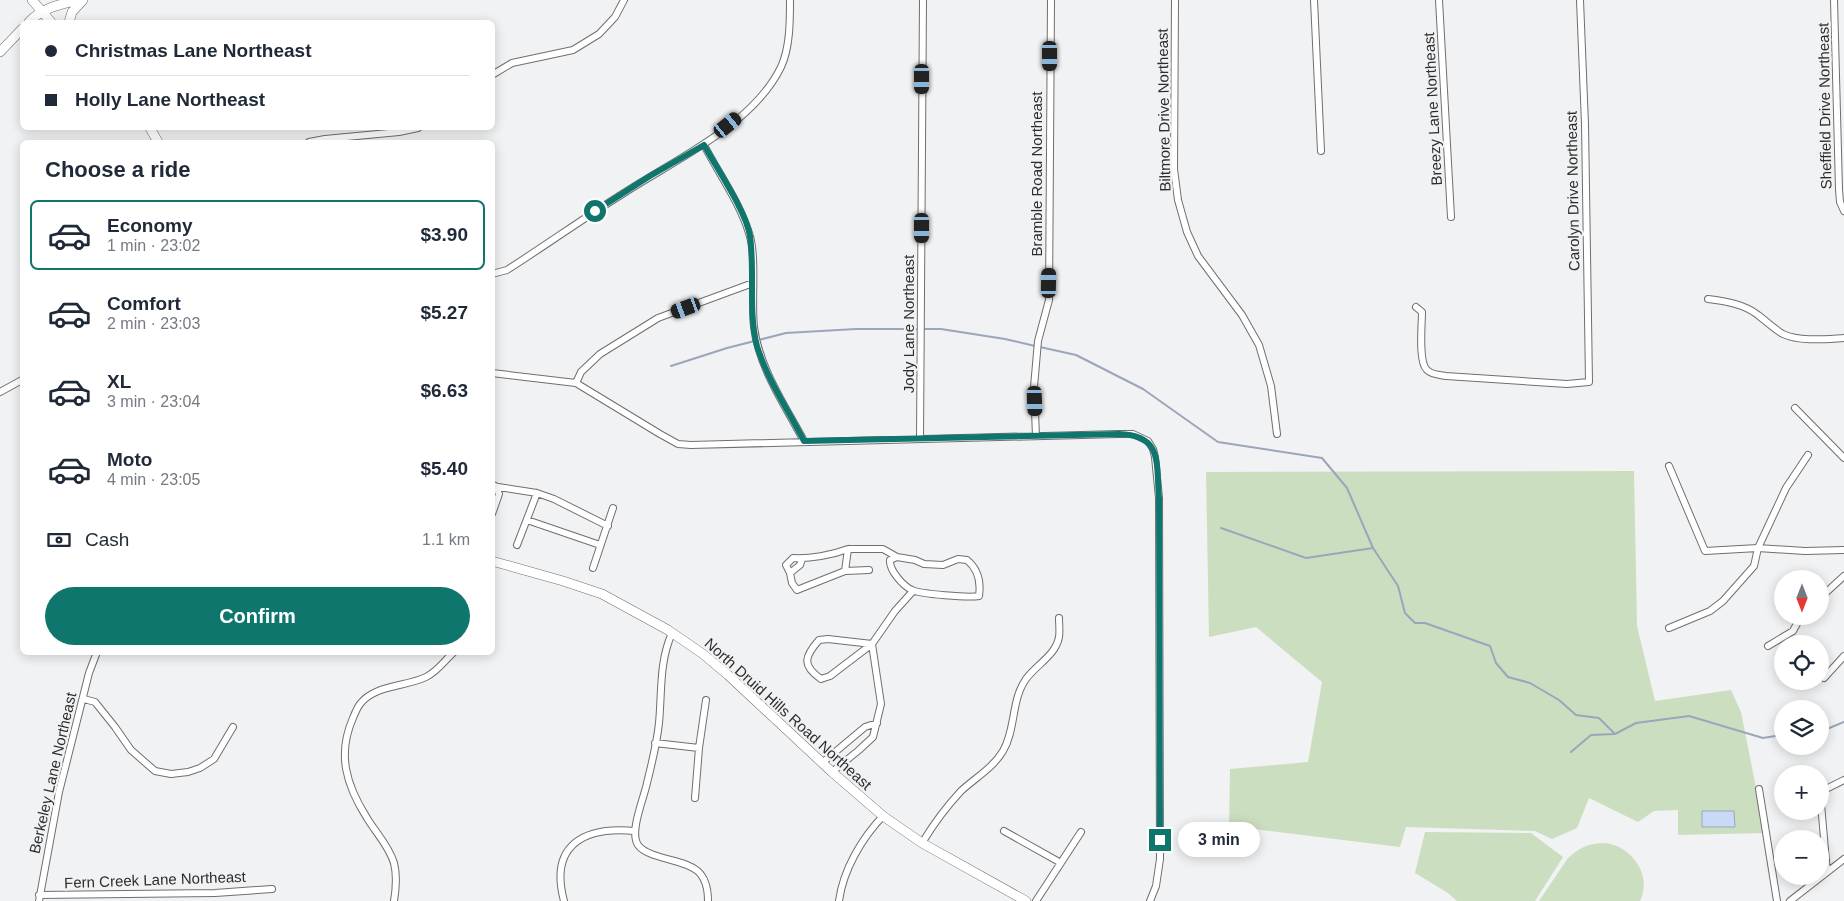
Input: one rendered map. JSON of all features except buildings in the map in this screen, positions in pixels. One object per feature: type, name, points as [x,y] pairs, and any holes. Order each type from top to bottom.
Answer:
[{"type":"main road","points":[[32,0],[49,20]]},
{"type":"main road","points":[[32,20],[54,5],[78,0]]},
{"type":"main road","points":[[69,20],[72,12],[83,0]]},
{"type":"main road","points":[[0,52],[20,31]]},
{"type":"main road","name":"North Druid Hills Road Northeast","points":[[495,562],[563,580],[602,594],[672,633],[728,674],[822,763],[883,816],[922,843],[1026,901]]},
{"type":"street","points":[[495,73],[512,63],[574,50],[599,34],[615,17],[624,0]]},
{"type":"street","points":[[495,273],[507,270],[650,176],[704,145],[765,94],[782,65],[790,30],[790,0]]},
{"type":"street","name":"Jody Lane Northeast","points":[[920,438],[923,0]]},
{"type":"street","name":"Bramble Road Northeast","points":[[1036,436],[1034,386],[1038,341],[1048,300],[1050,0]]},
{"type":"street","name":"Biltmore Drive Northeast","points":[[1175,0],[1174,169],[1178,200],[1187,232],[1198,256],[1242,315],[1259,345],[1271,386],[1277,434]]},
{"type":"street","points":[[1314,0],[1321,151]]},
{"type":"street","name":"Breezy Lane Northeast","points":[[1439,0],[1451,216]]},
{"type":"street","name":"Carolyn Drive Northeast","points":[[1416,307],[1422,312],[1422,360],[1426,370],[1432,374],[1557,384],[1589,382],[1585,124],[1580,0]]},
{"type":"street","name":"Sheffield Drive Northeast","points":[[1834,0],[1838,189],[1844,211]]},
{"type":"street","points":[[1836,96],[1844,96]]},
{"type":"street","points":[[333,140],[408,130]]},
{"type":"street","points":[[704,145],[740,209],[750,235],[754,326],[757,343],[762,361],[804,441]]},
{"type":"street","points":[[576,384],[581,372],[600,354],[658,318],[753,284]]},
{"type":"street","points":[[1708,299],[1726,301],[1745,307],[1783,334],[1792,337],[1844,338]]},
{"type":"street","points":[[495,373],[576,384],[678,444],[1133,434],[1148,441],[1153,449],[1159,498],[1160,859],[1156,886],[1150,901]]},
{"type":"street","points":[[0,392],[20,381]]},
{"type":"street","points":[[1795,408],[1844,458]]},
{"type":"street","points":[[1669,628],[1710,612],[1724,601],[1754,566],[1758,548],[1786,488],[1808,455]]},
{"type":"street","points":[[1669,466],[1706,551],[1758,548],[1805,551],[1844,550]]},
{"type":"street","points":[[495,487],[537,492],[608,526]]},
{"type":"street","points":[[495,489],[499,494],[495,505]]},
{"type":"street","points":[[517,545],[537,492]]},
{"type":"street","points":[[593,568],[613,508]]},
{"type":"street","points":[[527,520],[600,545]]},
{"type":"street","points":[[868,570],[845,571],[797,590],[792,583],[786,565],[793,558],[802,559],[835,554],[848,549],[883,549],[896,556],[924,564],[943,565],[958,559],[967,560],[973,565],[980,582],[979,596],[968,598],[912,591],[892,571],[890,560],[896,556]]},
{"type":"street","points":[[845,571],[848,549]]},
{"type":"street","points":[[1829,590],[1844,576]]},
{"type":"street","points":[[872,644],[828,639],[820,640],[809,652],[808,668],[821,679],[830,676],[872,644],[895,611],[912,591]]},
{"type":"street","points":[[922,843],[932,826],[961,792],[1001,754],[1008,742],[1015,707],[1026,679],[1056,647],[1059,636],[1059,618]]},
{"type":"street","points":[[1768,646],[1793,631],[1796,625]]},
{"type":"street","points":[[672,633],[662,667],[655,743],[635,831],[638,846],[647,853],[688,864],[699,871],[705,881],[708,901]]},
{"type":"street","points":[[832,772],[873,737],[881,704],[881,693],[872,644]]},
{"type":"street","name":"Berkeley Lane Northeast","points":[[39,898],[59,792],[95,655]]},
{"type":"street","points":[[394,901],[396,883],[394,864],[385,844],[354,797],[348,776],[344,749],[348,731],[360,704],[368,696],[386,688],[426,677],[440,668],[451,655]]},
{"type":"street","points":[[1829,672],[1844,656]]},
{"type":"street","points":[[84,699],[95,702],[130,750],[155,771],[171,774],[200,768],[214,759],[233,727]]},
{"type":"street","points":[[695,798],[699,748],[706,700]]},
{"type":"street","points":[[822,763],[865,727],[876,723]]},
{"type":"street","points":[[655,743],[699,748]]},
{"type":"street","points":[[1829,788],[1844,780]]},
{"type":"street","points":[[1759,789],[1777,901]]},
{"type":"street","points":[[838,901],[843,881],[868,831],[883,816]]},
{"type":"street","points":[[564,901],[560,880],[563,863],[569,848],[582,837],[593,834],[619,829],[635,831]]},
{"type":"street","points":[[1004,831],[1061,863]]},
{"type":"street","points":[[1036,901],[1082,832]]},
{"type":"street","points":[[1829,871],[1843,861]]},
{"type":"street","points":[[1790,901],[1810,885]]},
{"type":"street","name":"Fern Creek Lane Northeast","points":[[39,898],[215,893],[272,889]]},
{"type":"green space","points":[[1634,471],[1637,626],[1655,701],[1731,690],[1741,712],[1765,833],[1678,835],[1678,810],[1654,811],[1638,822],[1589,798],[1577,828],[1552,839],[1535,831],[1406,827],[1400,847],[1229,826],[1230,769],[1308,762],[1322,682],[1256,627],[1209,637],[1206,472]]},
{"type":"green space","points":[[1425,832],[1531,833],[1563,857],[1535,901],[1457,901],[1448,893],[1415,873]]},
{"type":"green space","points":[[1604,843],[1623,849],[1637,863],[1644,881],[1640,901],[1539,901],[1568,858],[1576,851],[1585,847]]},
{"type":"water","points":[[1702,811],[1734,811],[1735,827],[1702,827]]},
{"type":"waterway","points":[[671,366],[727,348],[786,333],[856,329],[941,329],[1005,339],[1035,346]]},
{"type":"waterway","points":[[1040,347],[1076,355],[1143,389],[1218,442],[1322,458],[1347,488],[1373,548],[1398,586],[1405,613],[1415,623],[1425,623],[1490,646],[1496,663],[1508,677],[1530,683],[1559,700],[1576,715],[1599,718],[1615,734],[1636,723],[1689,716],[1763,738],[1774,736]]},
{"type":"waterway","points":[[1221,528],[1306,558],[1373,548]]},
{"type":"waterway","points":[[1829,728],[1844,722]]},
{"type":"waterway","points":[[1571,752],[1591,735],[1615,734]]},
{"type":"route","points":[[595,211],[704,145],[740,209],[750,235],[754,326],[757,343],[762,361],[804,441],[1119,434],[1133,434],[1148,441],[1155,457],[1159,498],[1160,840]]}]
